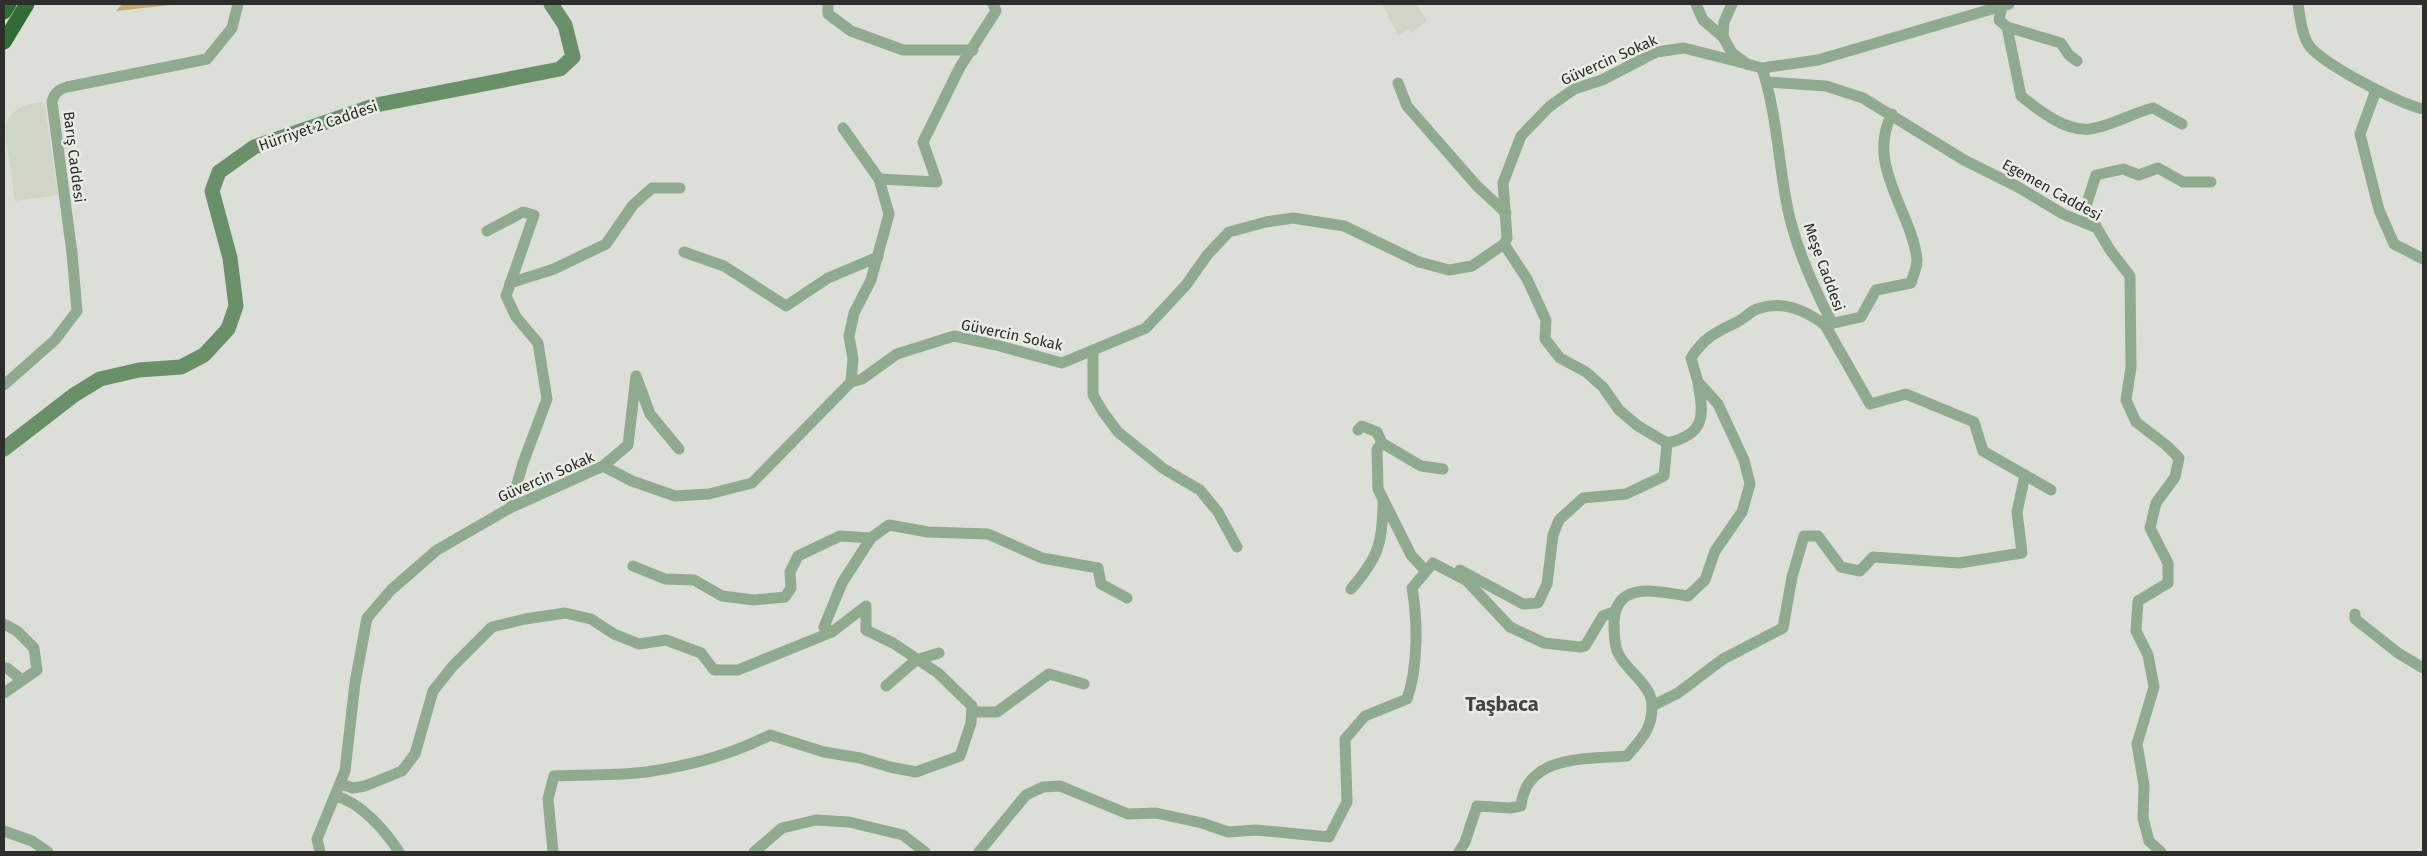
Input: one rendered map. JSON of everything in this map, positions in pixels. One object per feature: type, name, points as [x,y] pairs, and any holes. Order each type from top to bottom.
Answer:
[{"type":"highway","points":[[4,12],[9,4]]},
{"type":"highway","points":[[4,42],[27,4]]},
{"type":"street","name":"Barış Caddesi","points":[[4,385],[55,340],[77,311],[72,253],[52,102],[53,96],[57,91],[67,86],[207,59],[232,28],[238,4]]},
{"type":"street","name":"Hürriyet 2 Caddesi","points":[[4,449],[74,395],[100,379],[139,370],[181,367],[204,355],[228,329],[236,306],[230,258],[212,191],[219,172],[254,147],[376,105],[560,69],[573,57],[566,25],[551,4]]},
{"type":"street","points":[[828,4],[828,14],[851,31],[903,50],[972,50]]},
{"type":"street","points":[[879,179],[937,182],[923,142],[960,68],[996,11],[993,4]]},
{"type":"street","points":[[1696,4],[1703,20],[1723,37],[1732,53],[1747,64]]},
{"type":"street","points":[[1723,37],[1724,22],[1732,4]]},
{"type":"street","points":[[1762,68],[1818,60],[1974,9],[2007,4]]},
{"type":"street","points":[[2007,4],[1999,20],[2007,27],[2061,43],[2077,61]]},
{"type":"street","points":[[2298,4],[2301,22],[2311,47],[2344,72],[2376,90],[2423,109]]},
{"type":"street","points":[[2007,27],[2021,96],[2047,116],[2070,125],[2089,129],[2153,108],[2182,124]]},
{"type":"street","name":"Güvercin Sokak","points":[[320,852],[317,839],[345,771],[355,683],[367,618],[391,590],[437,550],[510,508],[603,466],[632,482],[675,496],[709,494],[752,483],[851,382],[862,379],[897,354],[954,336],[1062,363],[1146,328],[1186,285],[1208,254],[1229,232],[1266,222],[1292,218],[1344,226],[1419,262],[1449,270],[1472,266],[1504,244],[1507,238],[1503,184],[1521,136],[1549,107],[1574,89],[1602,80],[1656,52],[1684,48],[1762,68]]},
{"type":"street","name":"Meşe Caddesi","points":[[1614,612],[1623,599],[1637,590],[1688,596],[1705,580],[1715,551],[1742,512],[1750,484],[1744,460],[1718,404],[1698,382],[1691,358],[1697,348],[1712,333],[1737,323],[1757,309],[1779,305],[1797,308],[1825,325],[1830,319],[1803,259],[1786,201],[1778,135],[1767,82],[1762,68]]},
{"type":"street","name":"Egemen Caddesi","points":[[1767,82],[1826,86],[1863,98],[1892,114],[1964,160],[2018,187],[2063,214],[2097,228],[2110,250],[2130,276],[2131,367],[2126,400],[2136,422],[2166,445],[2179,458],[2175,477],[2156,503],[2150,528],[2168,563],[2168,584],[2138,601],[2136,631],[2148,655],[2154,687],[2137,744],[2144,785],[2143,818],[2149,841],[2161,852]]},
{"type":"street","points":[[1398,83],[1407,106],[1477,186],[1506,213]]},
{"type":"street","points":[[2376,90],[2360,134],[2378,210],[2394,244],[2423,259]]},
{"type":"street","points":[[1892,114],[1885,128],[1883,150],[1896,201],[1911,229],[1917,262],[1912,283],[1876,290],[1861,317],[1825,325],[1870,404],[1906,394],[1974,422],[1983,451],[2051,490]]},
{"type":"street","points":[[843,128],[879,179],[889,214],[871,280],[854,313],[848,336],[853,359],[851,382]]},
{"type":"street","points":[[2097,228],[2085,209],[2096,175],[2123,169],[2139,175],[2158,168],[2183,182],[2211,182]]},
{"type":"street","points":[[510,283],[554,269],[606,244],[633,205],[652,188],[680,188]]},
{"type":"street","points":[[488,232],[523,212],[534,215],[506,296],[516,317],[538,343],[547,398],[523,463],[510,508]]},
{"type":"street","points":[[1504,244],[1527,278],[1546,320],[1545,339],[1560,358],[1586,372],[1603,387],[1619,410],[1638,426],[1667,443],[1685,439],[1700,424],[1702,406],[1698,382]]},
{"type":"street","points":[[684,252],[724,266],[786,306],[828,278],[878,256]]},
{"type":"street","points":[[1093,350],[1093,395],[1102,412],[1118,432],[1164,469],[1200,490],[1218,512],[1237,547]]},
{"type":"street","points":[[603,466],[628,445],[636,376],[650,414],[679,449]]},
{"type":"street","points":[[1358,430],[1362,426],[1378,432],[1382,443],[1421,466],[1443,469]]},
{"type":"street","points":[[1382,443],[1377,449],[1378,488],[1412,555],[1429,566],[1467,581],[1510,627],[1544,643],[1585,646],[1603,616],[1614,612],[1614,636],[1617,653],[1649,692],[1652,706],[1649,730],[1628,756],[1573,760],[1552,765],[1535,776],[1522,795],[1521,806],[1510,808],[1476,806],[1466,842],[1459,852]]},
{"type":"street","points":[[1429,566],[1464,571],[1524,604],[1538,603],[1547,584],[1553,535],[1560,520],[1583,498],[1626,494],[1664,476],[1667,443]]},
{"type":"street","points":[[1652,706],[1678,693],[1723,659],[1783,628],[1792,577],[1804,536],[1818,536],[1841,567],[1860,571],[1873,558],[1959,563],[2022,553],[2017,512],[2025,475]]},
{"type":"street","points":[[1351,589],[1371,566],[1383,532],[1382,498]]},
{"type":"street","points":[[832,632],[824,627],[842,583],[870,538],[890,525],[928,532],[988,534],[1042,558],[1098,568],[1101,584],[1127,598]]},
{"type":"street","points":[[633,566],[665,579],[694,580],[722,596],[754,600],[785,597],[792,588],[790,572],[798,556],[840,536],[870,538]]},
{"type":"street","points":[[979,852],[1026,795],[1043,787],[1060,786],[1128,814],[1156,813],[1202,823],[1228,832],[1256,830],[1329,837],[1347,802],[1346,739],[1365,716],[1407,700],[1413,680],[1417,617],[1412,588],[1429,566]]},
{"type":"street","points":[[341,784],[353,788],[365,786],[402,771],[415,754],[433,691],[452,667],[492,627],[525,619],[566,613],[591,619],[614,634],[639,644],[666,640],[701,653],[714,670],[738,670],[832,632],[866,606],[866,630],[938,673],[972,706],[971,723],[960,756],[916,772],[860,758],[824,752],[770,735],[741,750],[662,769],[645,772],[554,776],[548,800],[553,852]]},
{"type":"street","points":[[2355,614],[2355,619],[2398,653],[2423,668]]},
{"type":"street","points":[[4,624],[17,631],[34,648],[37,670],[4,693]]},
{"type":"street","points":[[886,686],[916,660],[939,653]]},
{"type":"street","points":[[4,668],[7,668],[22,680]]},
{"type":"street","points":[[972,712],[997,712],[1049,674],[1084,684]]},
{"type":"street","points":[[336,796],[350,800],[375,822],[398,852]]},
{"type":"street","points":[[754,852],[782,828],[816,820],[849,822],[903,834],[925,852]]},
{"type":"street","points":[[4,831],[32,841],[48,852]]},
{"type":"shaded area","points":[[122,4],[180,4],[116,11]]},
{"type":"shaded area","points":[[1382,4],[1416,4],[1427,21],[1411,33],[1409,29],[1398,36]]},
{"type":"shaded area","points":[[44,102],[58,195],[15,201],[5,132],[7,122],[11,114],[24,105]]},
{"type":"district","name":"Taşbaca","points":[[1502,704]]}]
